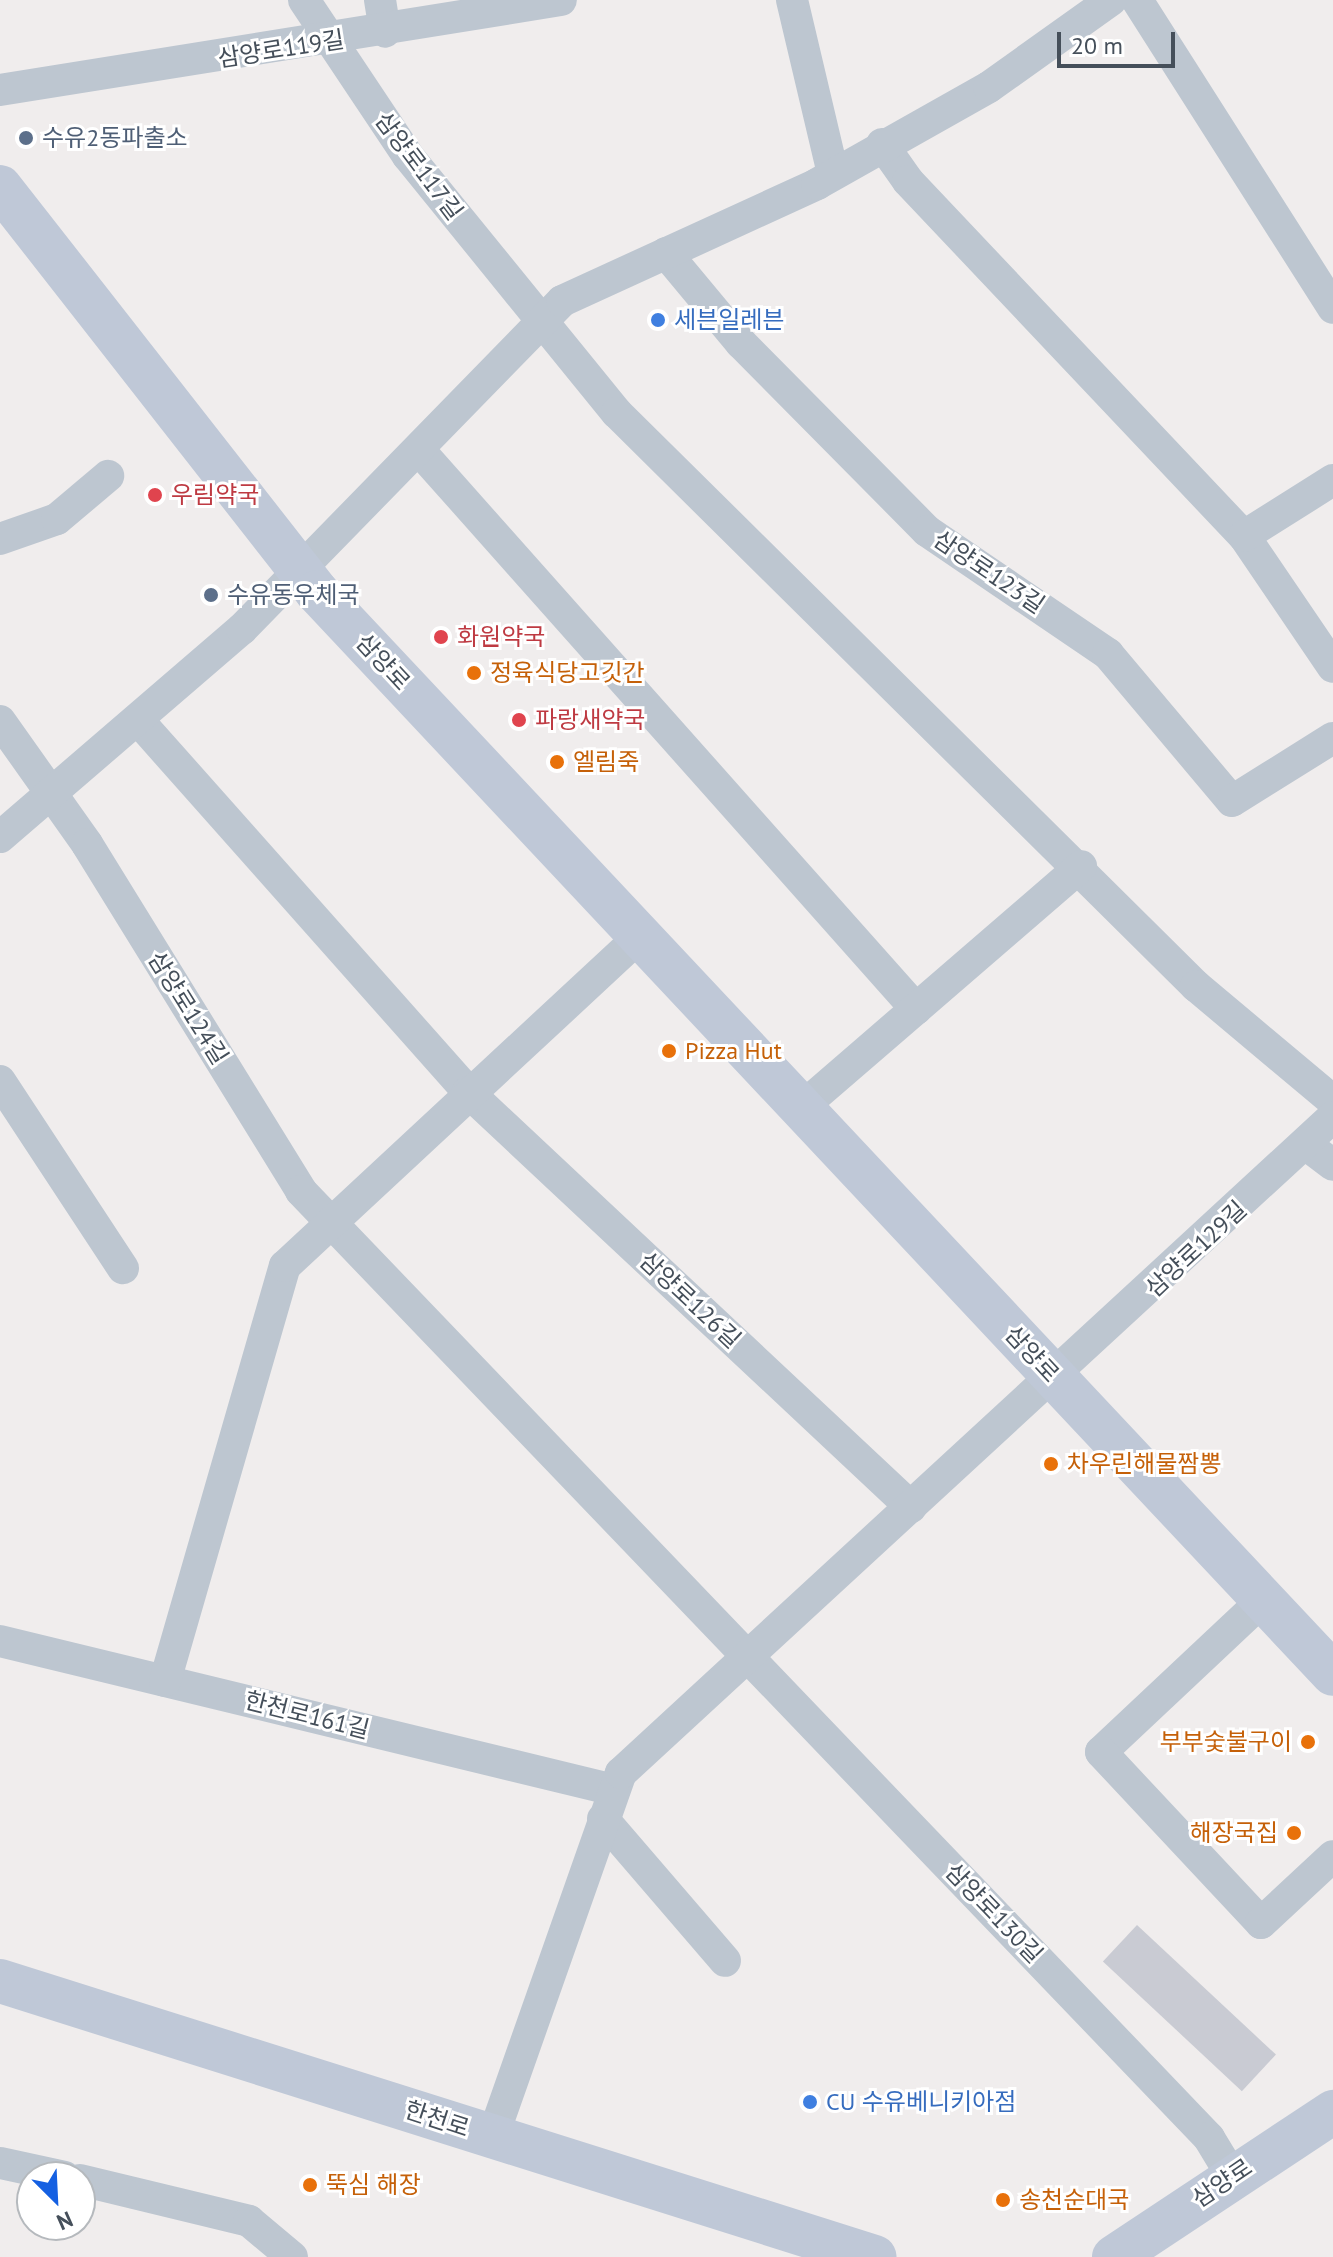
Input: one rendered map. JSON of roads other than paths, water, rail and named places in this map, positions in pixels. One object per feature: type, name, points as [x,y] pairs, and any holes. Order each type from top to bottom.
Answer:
[{"type":"main road","name":"삼양로","points":[[0,187],[300,571],[1333,1674]]},
{"type":"main road","name":"한천로","points":[[0,1981],[875,2257]]},
{"type":"main road","name":"삼양로","points":[[1114,2257],[1333,2112]]},
{"type":"street","name":"삼양로117길","points":[[304,0],[408,156],[543,325]]},
{"type":"street","points":[[380,0],[385,32]]},
{"type":"street","name":"삼양로119길","points":[[0,90],[332,42],[556,0]]},
{"type":"street","points":[[792,0],[833,174]]},
{"type":"street","points":[[0,837],[138,720],[300,571],[543,325],[562,301],[833,174],[989,87],[1111,0]]},
{"type":"street","points":[[1137,0],[1333,308]]},
{"type":"street","points":[[882,144],[949,226],[1244,536],[1333,667]]},
{"type":"street","name":"삼양로123길","points":[[666,253],[741,343],[927,531],[1108,654],[1232,801],[1333,738]]},
{"type":"street","points":[[543,325],[617,413],[1081,866],[1196,986],[1333,1101]]},
{"type":"street","points":[[419,450],[916,1009]]},
{"type":"street","points":[[0,539],[57,519],[108,476]]},
{"type":"street","points":[[1244,536],[1333,480]]},
{"type":"street","points":[[138,720],[468,1092]]},
{"type":"street","name":"삼양로124길","points":[[0,721],[52,794],[301,1191],[328,1219]]},
{"type":"street","points":[[801,1108],[1081,866]]},
{"type":"street","points":[[165,1681],[285,1266],[328,1219],[640,936]]},
{"type":"street","points":[[0,1081],[123,1268]]},
{"type":"street","name":"삼양로126길","points":[[468,1092],[911,1507]]},
{"type":"street","name":"삼양로129길","points":[[1054,1377],[1320,1155],[1333,1117]]},
{"type":"street","points":[[328,1219],[747,1656]]},
{"type":"street","points":[[493,2136],[621,1773],[1054,1377]]},
{"type":"street","points":[[1263,1600],[1101,1752],[1261,1923],[1333,1856]]},
{"type":"street","name":"한천로161길","points":[[0,1641],[165,1681],[609,1804]]},
{"type":"street","name":"삼양로130길","points":[[747,1656],[1209,2138],[1232,2176]]},
{"type":"street","points":[[609,1804],[725,1961]]},
{"type":"street","points":[[96,2184],[249,2221],[292,2257]]},
{"type":"place","name":"수유2동파출소","points":[[26,138]]},
{"type":"place","name":"세븐일레븐","points":[[658,320]]},
{"type":"place","name":"우림약국","points":[[155,495]]},
{"type":"place","name":"수유동우체국","points":[[211,595]]},
{"type":"place","name":"화원약국","points":[[441,637]]},
{"type":"place","name":"정육식당고깃간","points":[[474,673]]},
{"type":"place","name":"파랑새약국","points":[[519,720]]},
{"type":"place","name":"엘림죽","points":[[557,762]]},
{"type":"place","name":"Pizza Hut","points":[[669,1051]]},
{"type":"place","name":"차우린해물짬뽕","points":[[1051,1464]]},
{"type":"place","name":"부부숯불구이","points":[[1308,1742]]},
{"type":"place","name":"해장국집","points":[[1294,1833]]},
{"type":"place","name":"CU 수유베니키아점","points":[[810,2102]]},
{"type":"place","name":"뚝심 해장","points":[[310,2185]]},
{"type":"place","name":"송천순대국","points":[[1003,2200]]}]
